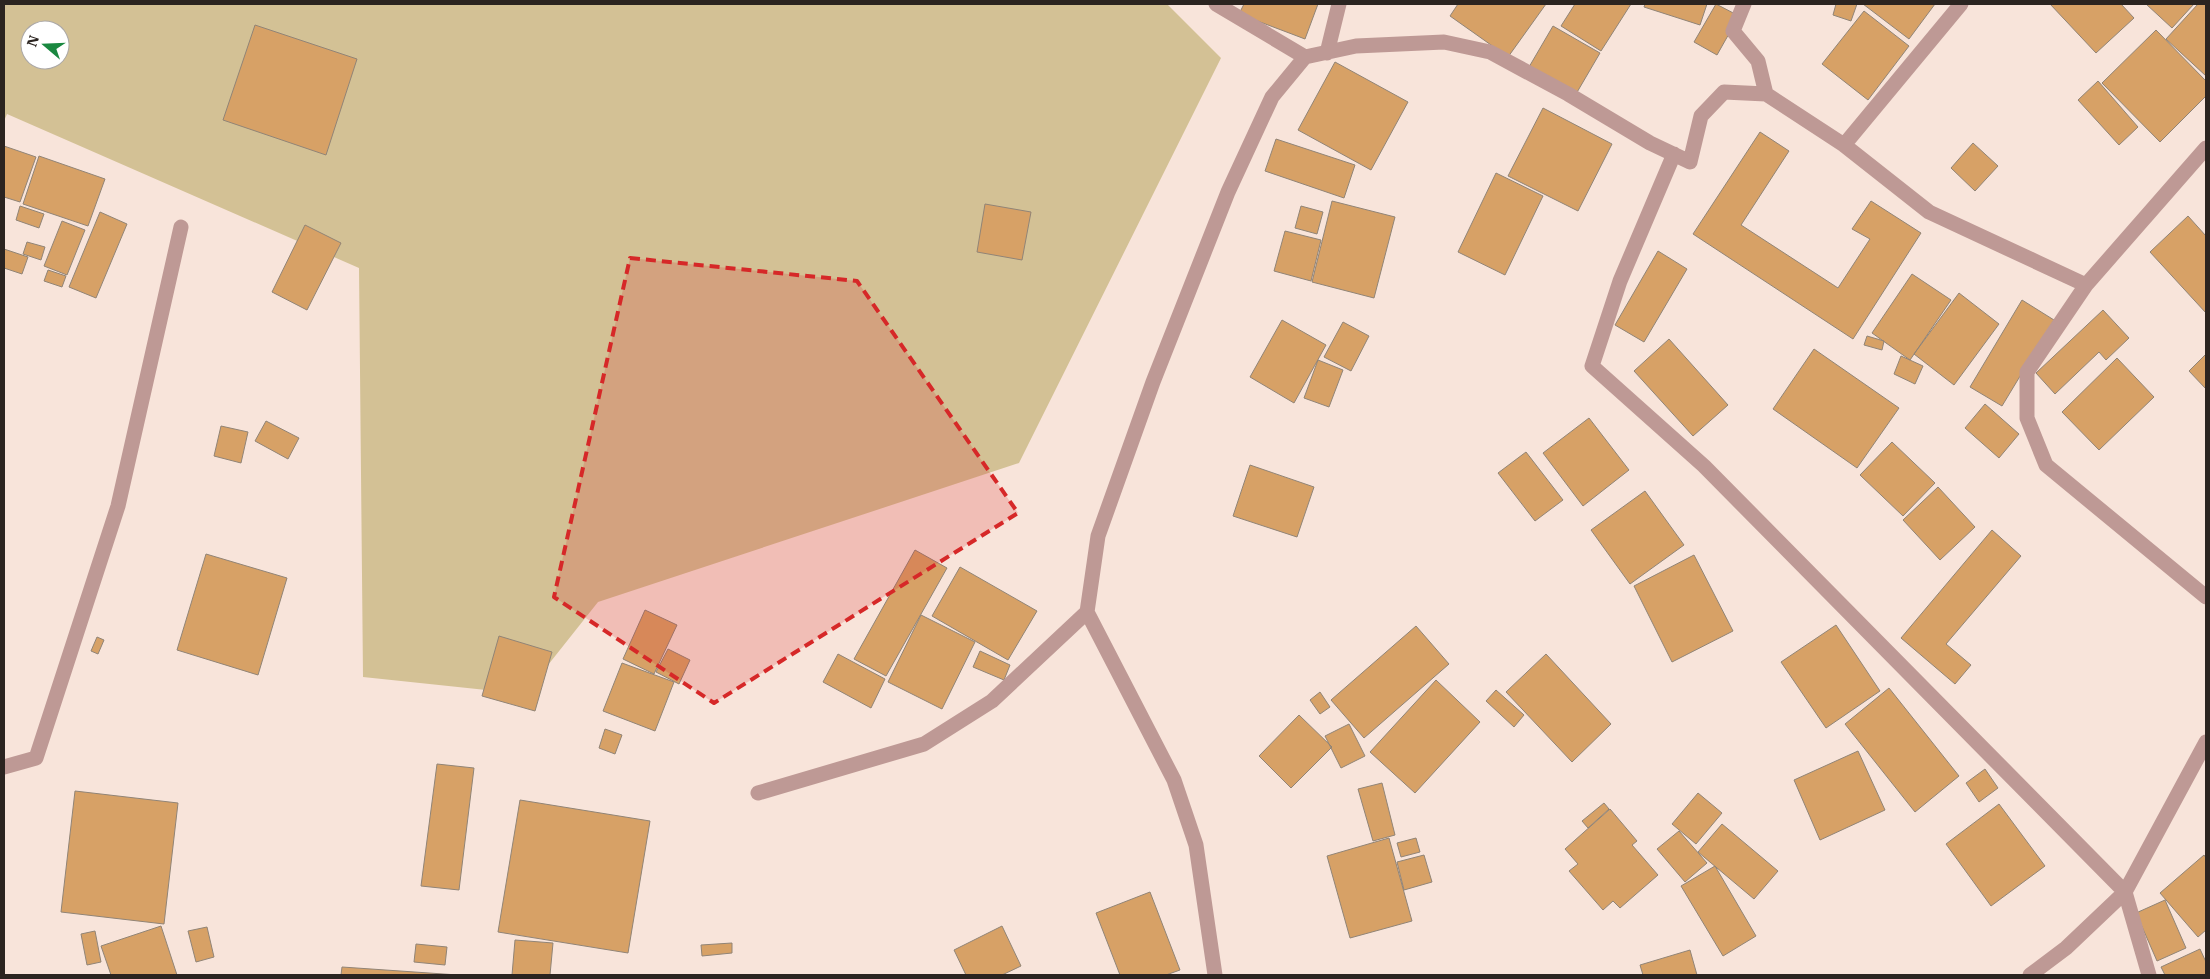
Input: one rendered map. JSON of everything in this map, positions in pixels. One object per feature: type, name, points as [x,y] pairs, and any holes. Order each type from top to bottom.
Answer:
[{"type":"street","points":[[1216,4],[1305,57]]},
{"type":"street","points":[[1326,53],[1339,4]]},
{"type":"street","points":[[1744,4],[1733,31],[1758,61],[1766,94]]},
{"type":"street","points":[[1844,144],[1961,4]]},
{"type":"street","points":[[1215,975],[1196,845],[1174,780],[1087,612],[1098,536],[1153,382],[1236,174],[1272,97],[1305,57],[1356,46],[1444,42],[1490,52],[1568,94],[1650,143],[1690,162],[1701,116],[1724,92],[1766,94],[1844,144],[1929,212],[2086,285]]},
{"type":"street","points":[[2206,148],[2086,285],[2027,372],[2026,418],[2046,465],[2206,597]]},
{"type":"street","points":[[1674,154],[1620,281],[1592,366],[1704,466],[2125,892],[2149,975]]},
{"type":"street","points":[[4,767],[36,758],[118,506],[181,227]]},
{"type":"street","points":[[758,793],[924,744],[992,701],[1087,612]]},
{"type":"street","points":[[2030,975],[2066,948],[2125,892],[2206,742]]},
{"type":"highlighted area","points":[[630,258],[857,281],[1018,513],[714,703],[554,597]]},
{"type":"shaded area","points":[[4,4],[1167,4],[1221,58],[1019,463],[598,602],[525,694],[363,677],[359,268],[7,114],[4,121]]},
{"type":"building","points":[[1244,4],[1318,4],[1305,39],[1239,14]]},
{"type":"building","points":[[1458,4],[1546,4],[1508,57],[1450,16]]},
{"type":"building","points":[[1575,4],[1631,4],[1601,51],[1561,26]]},
{"type":"building","points":[[1645,4],[1707,4],[1700,25],[1644,7]]},
{"type":"building","points":[[1716,4],[1739,16],[1717,55],[1694,42]]},
{"type":"building","points":[[1836,4],[1857,4],[1851,21],[1833,15]]},
{"type":"building","points":[[1863,4],[1935,4],[1909,39]]},
{"type":"building","points":[[2050,4],[2121,4],[2134,18],[2096,53]]},
{"type":"building","points":[[2146,4],[2194,4],[2172,28]]},
{"type":"building","points":[[2198,4],[2206,4],[2206,76],[2166,39]]},
{"type":"building","points":[[1864,11],[1909,46],[1868,100],[1822,64]]},
{"type":"building","points":[[255,25],[357,59],[326,155],[223,120]]},
{"type":"building","points":[[1553,26],[1600,53],[1576,94],[1529,67]]},
{"type":"building","points":[[2156,30],[2206,81],[2206,96],[2160,142],[2102,83]]},
{"type":"building","points":[[1335,62],[1408,102],[1371,170],[1298,130]]},
{"type":"building","points":[[2098,81],[2138,127],[2119,145],[2078,100]]},
{"type":"building","points":[[1543,108],[1612,144],[1578,211],[1508,176]]},
{"type":"building","points":[[1760,132],[1789,151],[1741,225],[1838,288],[1870,239],[1852,229],[1871,201],[1921,233],[1853,339],[1693,234]]},
{"type":"building","points":[[1276,139],[1355,165],[1344,198],[1265,171]]},
{"type":"building","points":[[1973,143],[1998,166],[1975,191],[1951,168]]},
{"type":"building","points":[[4,146],[36,157],[20,202],[4,197]]},
{"type":"building","points":[[39,156],[105,179],[88,226],[23,204]]},
{"type":"building","points":[[1496,173],[1543,196],[1505,275],[1458,252]]},
{"type":"building","points":[[1332,201],[1395,217],[1374,298],[1312,282]]},
{"type":"building","points":[[985,204],[1031,212],[1022,260],[977,252]]},
{"type":"building","points":[[20,206],[44,214],[39,228],[16,220]]},
{"type":"building","points":[[1301,206],[1323,212],[1317,234],[1295,228]]},
{"type":"building","points":[[100,212],[127,224],[96,298],[69,287]]},
{"type":"building","points":[[2188,216],[2206,236],[2206,313],[2150,252]]},
{"type":"building","points":[[62,221],[85,230],[67,275],[44,266]]},
{"type":"building","points":[[305,225],[341,243],[307,310],[272,292]]},
{"type":"building","points":[[1285,231],[1321,240],[1311,281],[1274,271]]},
{"type":"building","points":[[27,242],[45,247],[41,260],[23,254]]},
{"type":"building","points":[[4,249],[28,257],[22,274],[4,268]]},
{"type":"building","points":[[1658,251],[1687,269],[1644,342],[1615,325]]},
{"type":"building","points":[[48,270],[66,276],[62,287],[44,281]]},
{"type":"building","points":[[1912,274],[1951,300],[1910,360],[1872,333]]},
{"type":"building","points":[[1959,293],[1999,324],[1954,385],[1914,354]]},
{"type":"building","points":[[2022,300],[2054,320],[2002,406],[1970,387]]},
{"type":"building","points":[[2103,310],[2129,338],[2106,360],[2099,352],[2055,394],[2036,373]]},
{"type":"building","points":[[1282,320],[1326,345],[1294,403],[1250,377]]},
{"type":"building","points":[[1343,322],[1369,336],[1351,371],[1324,357]]},
{"type":"building","points":[[1867,336],[1884,341],[1882,350],[1864,345]]},
{"type":"building","points":[[1669,339],[1728,405],[1693,436],[1634,371]]},
{"type":"building","points":[[1814,349],[1899,408],[1857,468],[1773,409]]},
{"type":"building","points":[[2206,354],[2206,389],[2189,371]]},
{"type":"building","points":[[1901,356],[1923,366],[1915,384],[1894,374]]},
{"type":"building","points":[[2117,358],[2154,397],[2099,450],[2062,412]]},
{"type":"building","points":[[1318,360],[1343,370],[1329,407],[1304,398]]},
{"type":"building","points":[[1985,404],[2019,434],[1999,458],[1965,428]]},
{"type":"building","points":[[1589,418],[1629,470],[1583,506],[1543,453]]},
{"type":"building","points":[[266,421],[299,438],[288,459],[255,441]]},
{"type":"building","points":[[221,426],[248,432],[241,463],[214,456]]},
{"type":"building","points":[[1892,442],[1935,483],[1903,516],[1860,475]]},
{"type":"building","points":[[1526,452],[1563,500],[1535,521],[1498,473]]},
{"type":"building","points":[[1250,465],[1314,487],[1297,537],[1233,516]]},
{"type":"building","points":[[1938,487],[1975,527],[1940,560],[1903,520]]},
{"type":"building","points":[[1645,491],[1684,545],[1630,584],[1591,530]]},
{"type":"building","points":[[1992,530],[2021,556],[1946,644],[1971,665],[1955,684],[1901,638]]},
{"type":"building","points":[[915,550],[947,568],[886,676],[854,659]]},
{"type":"building","points":[[206,554],[287,578],[258,675],[177,650]]},
{"type":"building","points":[[1694,555],[1733,631],[1672,662],[1634,586]]},
{"type":"building","points":[[960,567],[1037,611],[1008,660],[932,616]]},
{"type":"building","points":[[645,610],[677,625],[654,674],[623,659]]},
{"type":"building","points":[[921,615],[975,642],[942,709],[888,682]]},
{"type":"building","points":[[1836,625],[1880,691],[1826,728],[1781,662]]},
{"type":"building","points":[[1416,626],[1449,664],[1364,738],[1331,700]]},
{"type":"building","points":[[499,636],[552,652],[535,711],[482,696]]},
{"type":"building","points":[[97,637],[104,640],[98,654],[91,651]]},
{"type":"building","points":[[668,649],[690,660],[679,684],[656,672]]},
{"type":"building","points":[[980,651],[1010,665],[1004,680],[973,667]]},
{"type":"building","points":[[838,654],[885,679],[871,708],[823,682]]},
{"type":"building","points":[[1546,654],[1611,724],[1572,762],[1506,692]]},
{"type":"building","points":[[622,663],[674,682],[655,731],[603,711]]},
{"type":"building","points":[[1436,680],[1480,722],[1415,793],[1370,752]]},
{"type":"building","points":[[1889,688],[1959,776],[1915,812],[1845,724]]},
{"type":"building","points":[[1496,690],[1524,715],[1514,727],[1486,701]]},
{"type":"building","points":[[1320,692],[1330,707],[1320,714],[1310,700]]},
{"type":"building","points":[[1299,715],[1332,747],[1291,788],[1259,756]]},
{"type":"building","points":[[1349,724],[1365,756],[1341,768],[1325,736]]},
{"type":"building","points":[[605,729],[622,735],[615,754],[599,748]]},
{"type":"building","points":[[1858,751],[1885,810],[1820,840],[1794,780]]},
{"type":"building","points":[[437,764],[474,768],[459,890],[421,886]]},
{"type":"building","points":[[1985,769],[1998,788],[1979,802],[1966,783]]},
{"type":"building","points":[[1382,783],[1395,835],[1373,841],[1358,789]]},
{"type":"building","points":[[75,791],[178,803],[164,924],[61,912]]},
{"type":"building","points":[[1698,793],[1722,813],[1696,844],[1672,824]]},
{"type":"building","points":[[520,800],[650,821],[628,953],[498,932]]},
{"type":"building","points":[[1604,803],[1609,809],[1588,828],[1582,821]]},
{"type":"building","points":[[1999,804],[2045,866],[1991,906],[1946,844]]},
{"type":"building","points":[[1610,809],[1637,841],[1632,845],[1658,875],[1620,908],[1613,901],[1603,910],[1569,871],[1578,864],[1565,849]]},
{"type":"building","points":[[1722,824],[1778,871],[1754,899],[1698,852]]},
{"type":"building","points":[[1679,831],[1707,863],[1685,882],[1657,849]]},
{"type":"building","points":[[1389,838],[1412,921],[1350,938],[1327,856]]},
{"type":"building","points":[[1416,838],[1420,852],[1401,857],[1397,843]]},
{"type":"building","points":[[1424,855],[1432,882],[1404,890],[1397,862]]},
{"type":"building","points":[[2204,855],[2206,858],[2206,930],[2198,937],[2160,893]]},
{"type":"building","points":[[1715,866],[1756,936],[1723,956],[1681,886]]},
{"type":"building","points":[[1150,892],[1180,970],[1166,975],[1120,975],[1096,913]]},
{"type":"building","points":[[2165,900],[2186,948],[2157,961],[2136,913]]},
{"type":"building","points":[[161,926],[177,975],[111,975],[101,946]]},
{"type":"building","points":[[1002,926],[1021,966],[1002,975],[966,975],[954,950]]},
{"type":"building","points":[[207,927],[214,957],[196,962],[188,931]]},
{"type":"building","points":[[95,931],[101,962],[87,965],[81,934]]},
{"type":"building","points":[[515,940],[553,943],[550,975],[512,975]]},
{"type":"building","points":[[732,943],[732,953],[702,956],[701,945]]},
{"type":"building","points":[[416,944],[447,947],[445,965],[414,962]]},
{"type":"building","points":[[2200,949],[2206,962],[2206,975],[2165,975],[2161,967]]},
{"type":"building","points":[[1690,950],[1697,975],[1643,975],[1640,965]]},
{"type":"building","points":[[342,967],[458,975],[341,975]]}]
